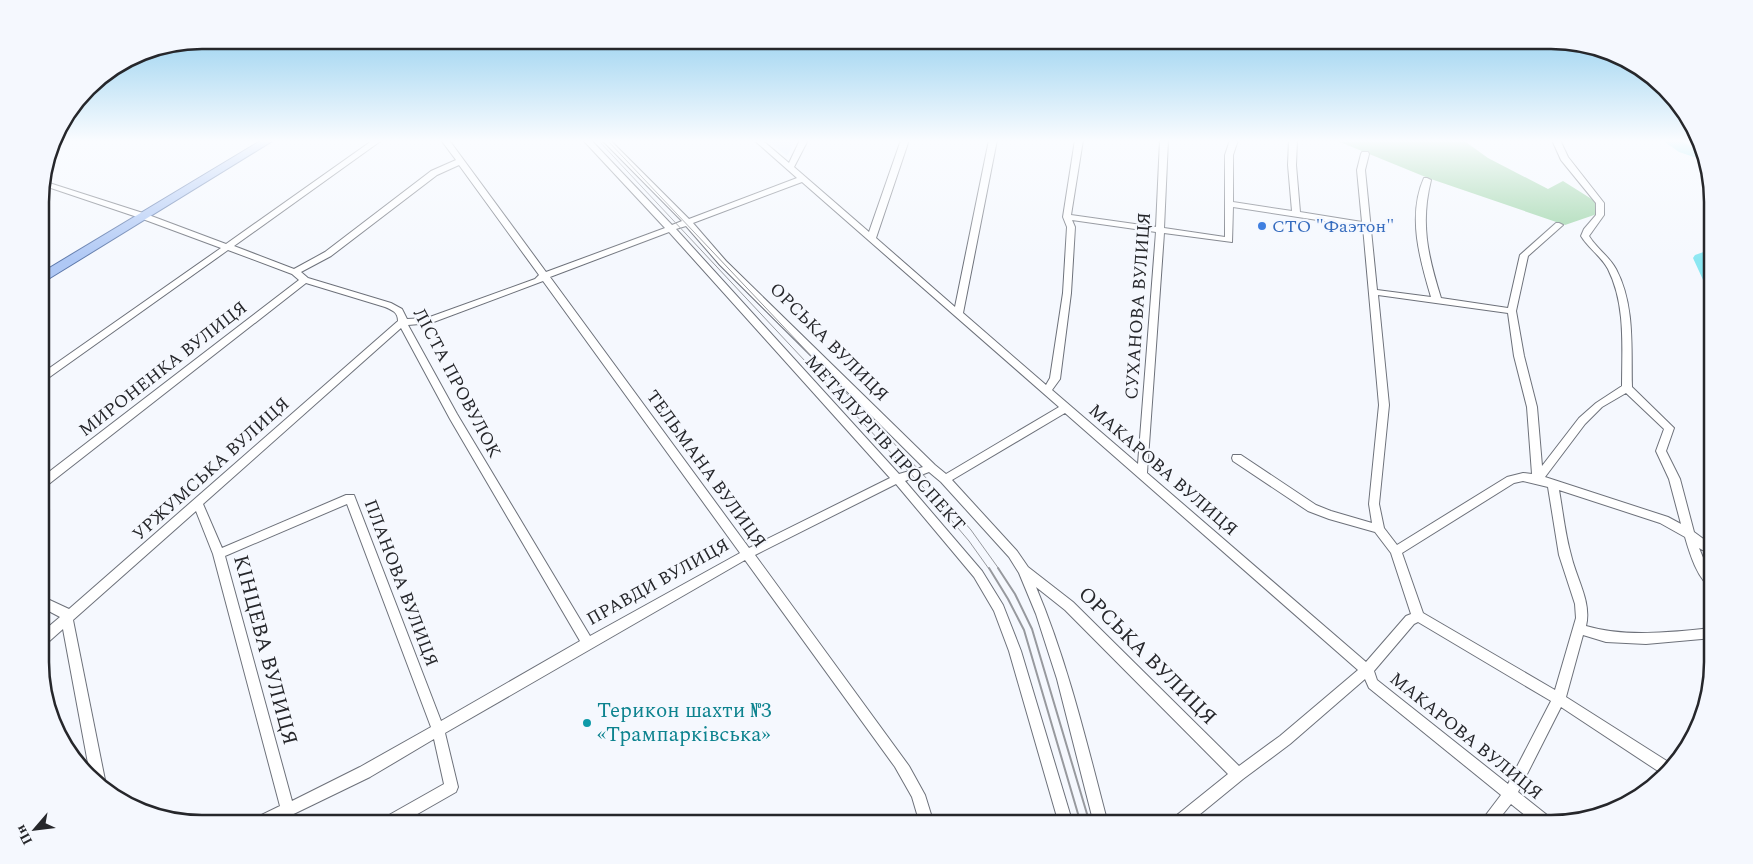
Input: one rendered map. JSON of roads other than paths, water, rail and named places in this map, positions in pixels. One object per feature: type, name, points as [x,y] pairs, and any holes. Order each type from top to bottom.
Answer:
[{"type":"main road","points":[[49,273],[202,180]]},
{"type":"street","points":[[49,373],[320,180]]},
{"type":"street","points":[[295,272],[328,254],[424,180]]},
{"type":"street","name":"ТЕЛЬМАНА ВУЛИЦЯ","points":[[475,180],[900,763],[915,786],[925,815]]},
{"type":"street","name":"МЕТАЛУРГІВ ПРОСПЕКТ","points":[[625,180],[897,479],[978,574],[999,609],[1015,651],[1063,815]]},
{"type":"street","name":"ОРСЬКА ВУЛИЦЯ","points":[[645,180],[688,224],[722,263],[930,468],[945,479],[1013,554],[1024,571],[1042,614],[1063,679],[1099,815]]},
{"type":"street","points":[[402,322],[428,320],[538,282],[544,276],[688,224],[800,180]]},
{"type":"street","name":"МАКАРОВА ВУЛИЦЯ","points":[[804,180],[1367,670],[1373,684],[1537,815]]},
{"type":"street","points":[[870,238],[891,180]]},
{"type":"street","points":[[958,315],[985,180]]},
{"type":"street","points":[[1046,392],[1055,379],[1067,293],[1071,227],[1067,217],[1073,180]]},
{"type":"street","name":"СУХАНОВА ВУЛИЦЯ","points":[[1142,475],[1162,180]]},
{"type":"street","points":[[1067,217],[1229,240],[1230,180]]},
{"type":"street","points":[[1293,180],[1296,215]]},
{"type":"street","points":[[1362,180],[1384,405],[1374,504],[1379,529],[1396,551],[1418,616],[1559,699],[1663,766]]},
{"type":"street","points":[[1427,180],[1420,202],[1422,250],[1436,301]]},
{"type":"street","points":[[1582,180],[1600,203],[1600,216],[1585,236],[1588,244],[1612,267],[1625,303],[1627,388],[1669,428],[1661,451],[1676,482],[1689,534],[1704,571]]},
{"type":"street","name":"ЛІСТА ПРОВУЛОК","points":[[50,185],[143,216],[295,272],[305,280],[388,305],[400,312],[403,317],[402,322],[458,425],[588,643]]},
{"type":"street","points":[[1230,204],[1365,225]]},
{"type":"street","points":[[1538,479],[1532,407],[1519,356],[1512,311],[1524,255],[1559,225]]},
{"type":"street","name":"МИРОНЕНКА ВУЛИЦЯ","points":[[49,478],[305,280]]},
{"type":"street","points":[[1373,292],[1512,311]]},
{"type":"street","name":"УРЖУМСЬКА ВУЛИЦЯ","points":[[49,634],[402,322]]},
{"type":"street","points":[[1538,479],[1582,421],[1599,405],[1627,388]]},
{"type":"street","points":[[945,479],[1065,408]]},
{"type":"street","points":[[1237,458],[1312,508],[1379,529]]},
{"type":"street","name":"ПРАВДИ ВУЛИЦЯ","points":[[274,815],[365,772],[588,643],[747,554],[897,479],[930,468]]},
{"type":"street","points":[[1396,551],[1511,480],[1523,477],[1538,479],[1664,520],[1689,534],[1704,545]]},
{"type":"street","points":[[1493,815],[1511,793],[1559,699],[1580,629],[1581,604],[1565,555],[1553,484]]},
{"type":"street","name":"ПЛАНОВА ВУЛИЦЯ","points":[[218,554],[350,498],[438,729]]},
{"type":"street","name":"КІНЦЕВА ВУЛИЦЯ","points":[[198,504],[218,554],[287,808]]},
{"type":"street","name":"ОРСЬКА ВУЛИЦЯ","points":[[1024,571],[1068,606],[1238,774]]},
{"type":"street","points":[[49,605],[64,612],[67,618],[97,773]]},
{"type":"street","points":[[1188,815],[1238,774],[1285,740],[1367,670],[1410,620],[1418,616]]},
{"type":"street","points":[[1580,629],[1606,637],[1646,639],[1704,634]]},
{"type":"street","points":[[403,815],[451,787],[438,729]]},
{"type":"waterway","points":[[1704,257],[1701,258],[1704,265]]},
{"type":"tram line","points":[[636,180],[924,488],[969,541],[989,569]]},
{"type":"tram line","points":[[645,180],[920,471],[971,530],[999,569]]},
{"type":"tram line","points":[[989,568],[1024,630],[1078,815]]},
{"type":"tram line","points":[[998,568],[1015,594],[1032,629],[1087,815]]},
{"type":"place","name":"СТО \"Фаэтон\"","points":[[1262,226]]},
{"type":"place","name":"Терикон шахти №3 «Трампарківська»","points":[[587,723]]}]
